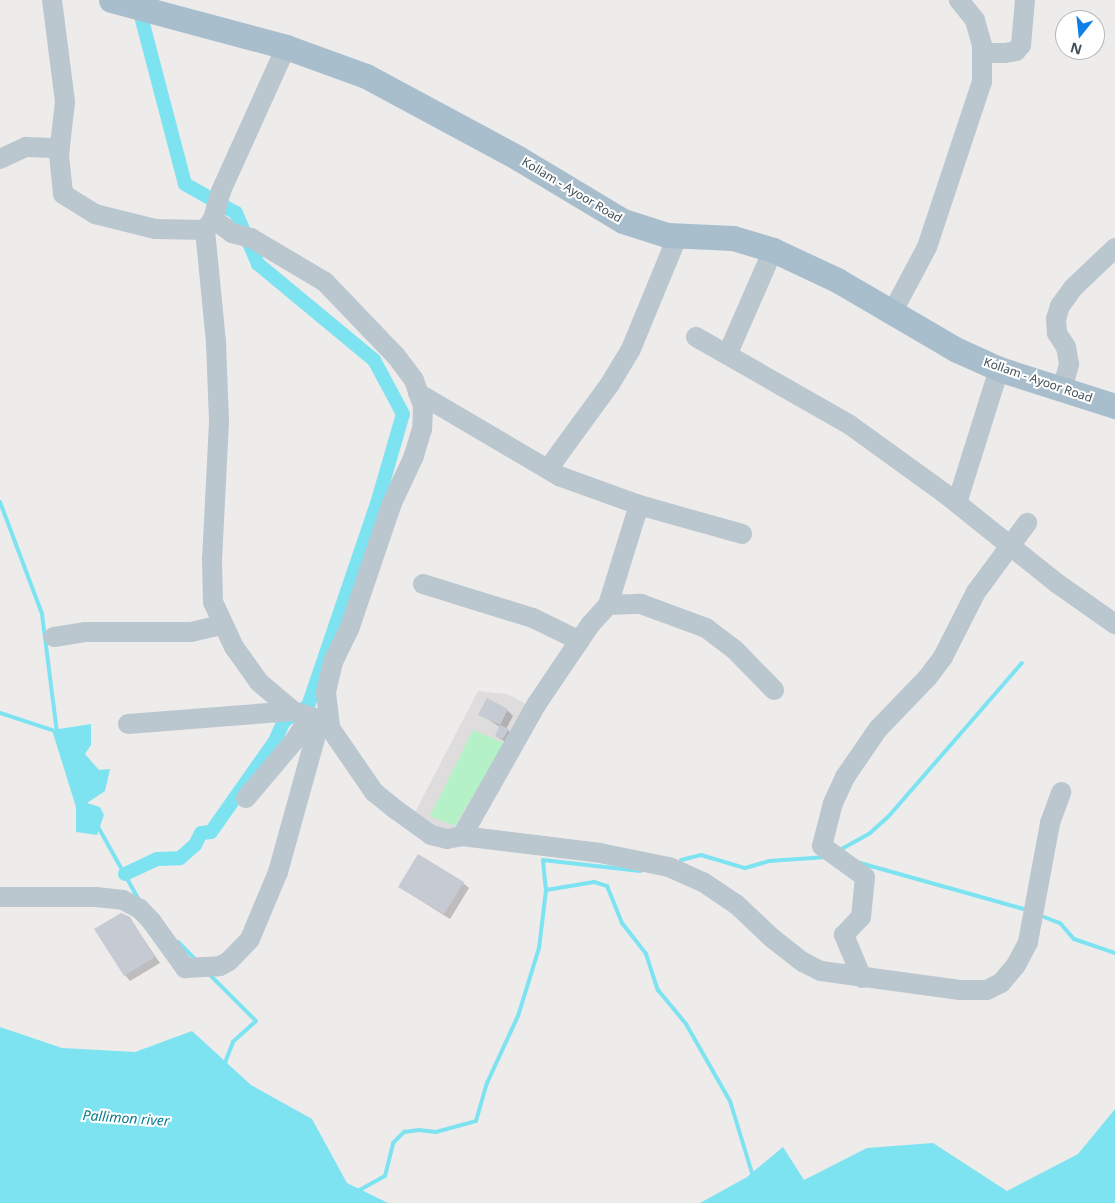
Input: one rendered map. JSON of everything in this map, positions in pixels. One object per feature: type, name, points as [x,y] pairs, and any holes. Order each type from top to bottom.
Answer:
[{"type":"main road","name":"Kollam - Ayoor Road","points":[[111,0],[286,48],[366,76],[518,158],[623,221],[646,231],[733,238],[773,250],[893,311],[957,350],[999,369],[1115,406]]},
{"type":"street","points":[[52,0],[65,102],[60,148],[60,186],[63,194],[80,207],[155,229],[209,224],[246,237],[325,282],[396,356],[414,380],[423,406],[422,429],[414,456],[392,503],[349,629],[333,662],[326,692],[296,740],[246,798]]},
{"type":"street","points":[[893,311],[927,247],[953,174],[982,82],[982,53],[975,20],[959,0]]},
{"type":"street","points":[[982,53],[1005,53],[1021,45],[1025,0]]},
{"type":"street","points":[[286,48],[221,191],[209,224],[219,422],[212,581],[213,602],[222,625],[259,682],[309,717],[374,792],[431,835],[447,839],[462,836],[592,852],[669,867],[703,882],[736,904],[803,962],[821,971],[862,978],[960,990],[987,990],[1001,983],[1016,965],[1028,942],[1050,823],[1061,792]]},
{"type":"street","points":[[0,159],[26,147],[60,148]]},
{"type":"street","points":[[548,469],[610,384],[631,349],[678,235]]},
{"type":"street","points":[[1062,390],[1069,364],[1066,347],[1057,333],[1056,319],[1060,306],[1073,288],[1115,248]]},
{"type":"street","points":[[728,353],[773,250]]},
{"type":"street","points":[[696,337],[728,353],[850,425],[1115,624]]},
{"type":"street","points":[[956,503],[999,369]]},
{"type":"street","points":[[418,393],[548,469],[639,505],[742,534]]},
{"type":"street","points":[[462,836],[536,705],[580,641],[608,605],[639,505]]},
{"type":"street","points":[[862,978],[844,935],[860,917],[865,877],[822,846],[833,803],[861,751],[904,699],[928,677],[954,640],[976,592],[1012,548],[1027,523]]},
{"type":"street","points":[[423,584],[533,618],[580,641]]},
{"type":"street","points":[[608,605],[641,604],[706,628],[735,650],[774,690]]},
{"type":"street","points":[[54,637],[85,632],[191,632],[222,625]]},
{"type":"street","points":[[128,724],[309,717]]},
{"type":"street","points":[[0,897],[123,900],[140,909],[152,922],[182,965],[194,969],[220,966],[244,948],[262,915],[291,830],[309,717]]},
{"type":"shaded area","points":[[478,691],[507,694],[530,706],[457,832],[444,831],[413,816]]},
{"type":"green space","points":[[473,730],[504,743],[455,826],[430,816]]},
{"type":"water","points":[[91,724],[91,745],[85,754],[99,770],[110,769],[105,791],[87,803],[100,807],[104,815],[97,835],[76,832],[76,807],[52,730]]},
{"type":"water","name":"Pallimon river","points":[[0,1027],[62,1048],[135,1052],[192,1031],[251,1085],[312,1119],[347,1183],[388,1203],[0,1203]]},
{"type":"water","points":[[1115,1109],[1115,1203],[700,1203],[747,1177],[783,1147],[804,1180],[867,1148],[933,1143],[1007,1191],[1078,1154]]},
{"type":"building","points":[[487,698],[508,709],[500,725],[478,715]]},
{"type":"building","points":[[500,725],[509,729],[503,739],[495,736]]},
{"type":"building","points":[[418,854],[464,882],[444,914],[398,887]]},
{"type":"building","points":[[121,913],[130,917],[155,957],[124,976],[94,929]]},
{"type":"waterway","points":[[125,874],[157,859],[180,858],[195,845],[201,833],[211,832],[275,741],[284,721],[308,706],[379,497],[403,414],[374,360],[258,264],[236,213],[185,184],[142,20]]},
{"type":"waterway","points":[[0,502],[42,614],[57,733]]},
{"type":"waterway","points":[[838,851],[870,833],[888,817],[1022,663]]},
{"type":"waterway","points":[[0,713],[52,730]]},
{"type":"waterway","points":[[97,825],[139,900]]},
{"type":"waterway","points":[[681,860],[701,855],[745,868],[769,861],[827,857]]},
{"type":"waterway","points":[[356,1192],[385,1176],[393,1143],[404,1132],[419,1130],[436,1132],[476,1121],[487,1083],[518,1016],[539,948],[546,890],[543,860],[640,871]]},
{"type":"waterway","points":[[860,863],[1024,909]]},
{"type":"waterway","points":[[546,890],[594,882],[607,886],[622,923],[646,954],[658,990],[686,1024],[730,1101],[752,1173]]},
{"type":"waterway","points":[[1044,917],[1060,923],[1074,939],[1115,953]]},
{"type":"waterway","points":[[178,942],[196,960]]},
{"type":"waterway","points":[[209,974],[256,1021],[233,1042],[224,1066]]}]
